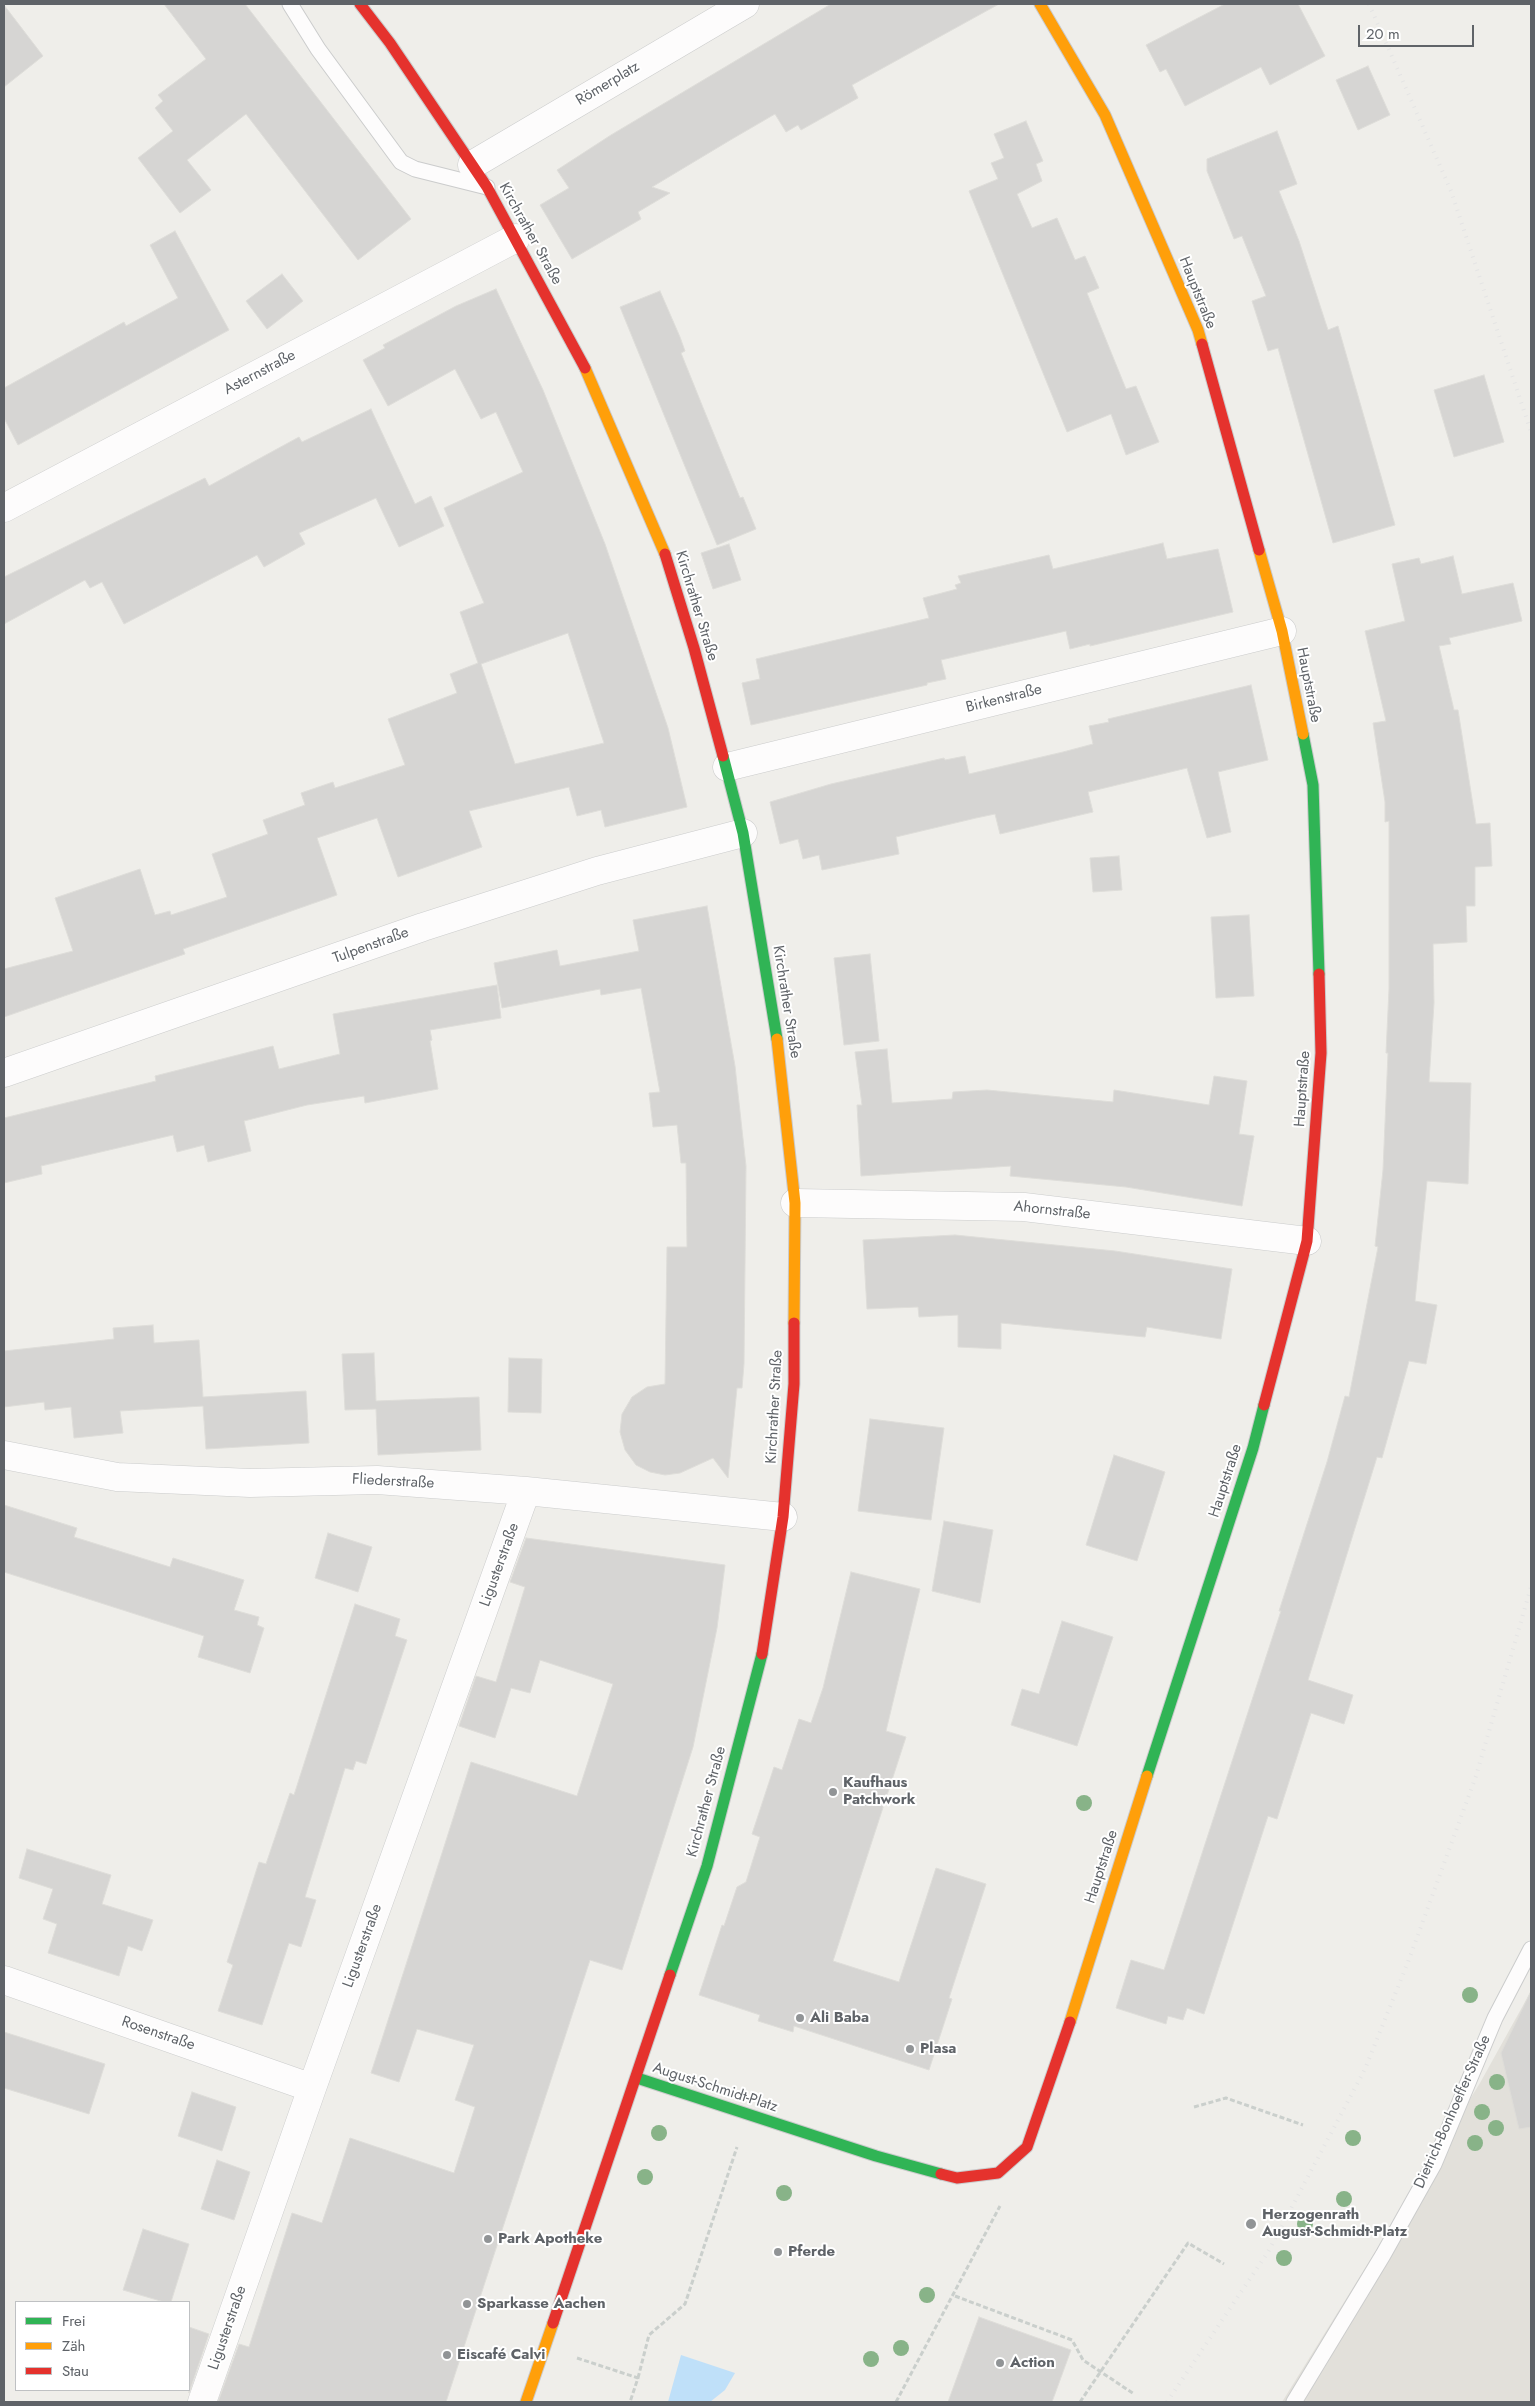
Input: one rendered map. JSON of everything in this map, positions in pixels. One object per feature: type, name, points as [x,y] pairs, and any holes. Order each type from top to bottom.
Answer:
[{"type":"street","name":"Kirchrather Straße","points":[[360,4],[390,43],[479,176],[516,238],[589,376],[663,547],[694,648],[743,833],[780,1060],[795,1203],[794,1384],[783,1517],[763,1650],[707,1866],[637,2078]]},
{"type":"street","name":"Römerplatz","points":[[479,176],[745,4]]},
{"type":"street","name":"Hauptstraße","points":[[998,2173],[1027,2147],[1058,2061],[1095,1938],[1253,1448],[1307,1241],[1321,1053],[1313,785],[1282,631],[1198,330],[1105,115],[1040,4]]},
{"type":"street","name":"Asternstraße","points":[[5,505],[516,238]]},
{"type":"street","name":"Birkenstraße","points":[[727,767],[1282,631]]},
{"type":"street","name":"Tulpenstraße","points":[[4,1073],[423,927],[597,871],[743,833]]},
{"type":"street","name":"Ahornstraße","points":[[795,1203],[1024,1207],[1307,1241]]},
{"type":"street","name":"Fliederstraße","points":[[4,1455],[117,1477],[250,1483],[378,1480],[526,1491],[783,1517]]},
{"type":"street","name":"Ligusterstraße","points":[[202,2402],[312,2088],[526,1491]]},
{"type":"street","name":"Rosenstraße","points":[[4,1980],[312,2088]]},
{"type":"street","name":"August-Schmidt-Platz","points":[[526,2402],[637,2078],[876,2156],[957,2178],[998,2173]]},
{"type":"lane","points":[[290,4],[318,49],[401,162],[415,169],[479,176]]},
{"type":"lane","name":"Dietrich-Bonhoeffer-Straße","points":[[1294,2402],[1383,2255],[1434,2164],[1494,2018],[1531,1949]]},
{"type":"path","points":[[1194,2107],[1226,2098],[1303,2125]]},
{"type":"path","points":[[630,2402],[649,2335],[685,2304],[748,2114]]},
{"type":"path","points":[[896,2402],[954,2296],[1002,2202],[998,2173]]},
{"type":"path","points":[[1080,2402],[1188,2243],[1224,2264]]},
{"type":"path","points":[[954,2296],[1072,2340],[1083,2360],[1134,2394]]},
{"type":"path","points":[[545,2347],[638,2378]]},
{"type":"shaded area","points":[[1531,1991],[1531,2402],[1282,2402],[1480,2083]]},
{"type":"water","points":[[681,2355],[735,2373],[725,2390],[710,2402],[668,2402]]},
{"type":"building","points":[[164,4],[245,4],[411,219],[358,260],[246,114],[187,160],[211,190],[180,213],[138,158],[173,131],[155,108],[163,101],[158,95],[206,59]]},
{"type":"building","points":[[831,4],[999,4],[852,85],[858,98],[801,130],[798,125],[786,132],[775,114],[732,139],[652,187],[670,193],[638,212],[641,219],[572,259],[540,205],[569,188],[557,170],[611,135]]},
{"type":"building","points":[[1225,4],[1298,4],[1325,56],[1270,85],[1261,67],[1185,106],[1166,69],[1160,72],[1146,45]]},
{"type":"building","points":[[4,5],[43,56],[4,87]]},
{"type":"building","points":[[1368,66],[1390,115],[1358,130],[1336,80]]},
{"type":"building","points":[[1026,121],[1043,161],[1036,164],[1042,181],[1017,194],[1032,228],[1057,218],[1075,260],[1085,256],[1099,288],[1087,293],[1126,389],[1136,386],[1159,442],[1126,455],[1111,414],[1067,432],[969,191],[998,179],[991,163],[1004,158],[994,134]]},
{"type":"building","points":[[1277,131],[1297,184],[1279,191],[1299,241],[1328,330],[1338,326],[1395,525],[1333,543],[1278,348],[1268,351],[1252,301],[1266,296],[1242,236],[1234,239],[1207,171],[1207,159]]},
{"type":"building","points":[[175,231],[229,330],[18,445],[4,418],[4,388],[124,322],[126,326],[178,298],[150,245]]},
{"type":"building","points":[[282,274],[303,301],[267,329],[246,301]]},
{"type":"building","points":[[496,289],[543,390],[605,544],[668,728],[687,807],[605,827],[601,810],[577,816],[569,787],[469,811],[482,847],[398,877],[377,818],[317,838],[337,895],[183,949],[185,954],[4,1017],[4,969],[73,951],[55,898],[140,869],[155,915],[170,911],[171,915],[227,897],[212,854],[268,834],[263,820],[305,805],[301,793],[333,782],[335,788],[405,765],[388,719],[457,693],[450,674],[478,663],[460,612],[484,603],[444,508],[523,472],[496,412],[481,419],[455,369],[388,406],[363,360],[385,348],[383,345],[456,306]],"holes":[[[568,633],[604,743],[515,764],[481,664]]]},
{"type":"building","points":[[660,291],[685,351],[681,353],[740,498],[743,497],[756,529],[717,545],[620,307]]},
{"type":"building","points":[[1484,375],[1504,442],[1454,457],[1434,390]]},
{"type":"building","points":[[371,409],[415,504],[431,496],[444,526],[399,547],[376,498],[299,533],[305,544],[264,567],[257,555],[124,624],[102,582],[90,588],[85,580],[4,624],[4,577],[205,478],[209,486],[299,437],[302,442]]},
{"type":"building","points":[[1163,543],[1167,559],[1218,549],[1233,612],[1090,646],[1090,644],[1070,649],[1066,631],[941,660],[946,679],[751,725],[742,683],[760,679],[756,659],[929,618],[923,598],[957,589],[955,585],[961,583],[958,576],[1049,555],[1053,569]]},
{"type":"building","points":[[729,544],[741,580],[713,589],[701,553]]},
{"type":"building","points":[[1453,556],[1462,594],[1513,583],[1522,621],[1449,638],[1451,644],[1439,646],[1454,710],[1458,710],[1476,824],[1490,823],[1492,866],[1475,867],[1475,906],[1466,906],[1467,942],[1433,944],[1434,1003],[1429,1082],[1471,1083],[1468,1184],[1427,1181],[1415,1301],[1437,1305],[1426,1364],[1409,1361],[1382,1458],[1377,1457],[1308,1680],[1353,1695],[1344,1724],[1311,1713],[1277,1819],[1268,1816],[1204,2014],[1187,2008],[1183,2020],[1168,2016],[1166,2024],[1116,2008],[1131,1960],[1164,1970],[1281,1611],[1279,1611],[1327,1462],[1345,1396],[1349,1397],[1378,1247],[1375,1246],[1383,1170],[1388,1053],[1386,1053],[1389,989],[1389,821],[1385,822],[1385,802],[1373,723],[1386,721],[1365,631],[1405,621],[1392,564],[1419,558],[1421,564]]},
{"type":"building","points":[[1251,685],[1268,760],[1218,772],[1231,832],[1207,838],[1187,768],[1088,792],[1093,812],[1000,834],[995,814],[976,818],[896,837],[899,854],[822,870],[819,855],[803,859],[798,839],[780,844],[770,802],[831,784],[944,758],[945,760],[965,756],[969,774],[1063,752],[1093,744],[1089,726],[1109,722],[1108,719]]},
{"type":"building","points":[[1119,856],[1122,890],[1093,892],[1090,858]]},
{"type":"building","points":[[707,906],[735,1066],[746,1166],[744,1364],[742,1388],[737,1388],[728,1478],[713,1458],[680,1473],[665,1475],[650,1472],[636,1465],[625,1450],[620,1432],[622,1414],[632,1397],[647,1387],[665,1384],[667,1247],[687,1247],[686,1163],[681,1163],[677,1125],[653,1127],[649,1093],[660,1092],[641,988],[601,995],[600,989],[502,1008],[494,963],[557,950],[560,966],[639,951],[633,920]]},
{"type":"building","points":[[1249,915],[1254,996],[1216,998],[1211,917]]},
{"type":"building","points":[[870,954],[879,1041],[844,1045],[834,958]]},
{"type":"building","points":[[497,985],[501,1018],[430,1030],[438,1089],[365,1103],[364,1096],[307,1105],[244,1121],[251,1151],[208,1162],[204,1145],[177,1152],[173,1135],[41,1166],[42,1174],[4,1183],[4,1118],[156,1081],[155,1076],[273,1046],[279,1069],[340,1054],[333,1014]]},
{"type":"building","points":[[887,1049],[892,1103],[952,1099],[953,1092],[987,1090],[1113,1102],[1114,1090],[1209,1105],[1214,1076],[1247,1081],[1239,1134],[1254,1136],[1242,1206],[1126,1187],[1010,1176],[1011,1166],[861,1176],[857,1105],[862,1105],[855,1052]]},
{"type":"building","points":[[955,1235],[1115,1251],[1232,1269],[1221,1339],[1147,1327],[1145,1337],[1001,1323],[1001,1349],[958,1347],[958,1315],[919,1317],[918,1307],[867,1309],[863,1240]]},
{"type":"building","points":[[153,1325],[154,1343],[199,1340],[203,1397],[306,1391],[309,1443],[206,1449],[203,1406],[120,1411],[123,1433],[74,1438],[71,1407],[45,1410],[44,1402],[4,1407],[4,1351],[114,1339],[113,1328]]},
{"type":"building","points":[[374,1353],[376,1401],[479,1397],[481,1450],[378,1455],[376,1409],[345,1410],[342,1354]]},
{"type":"building","points":[[509,1358],[542,1359],[541,1413],[508,1412]]},
{"type":"building","points":[[870,1419],[944,1428],[931,1520],[858,1511]]},
{"type":"building","points":[[1114,1455],[1165,1472],[1137,1561],[1086,1545]]},
{"type":"building","points":[[4,1505],[77,1528],[74,1537],[170,1567],[173,1558],[244,1580],[234,1610],[259,1617],[257,1625],[264,1628],[250,1673],[198,1657],[204,1636],[4,1572]]},
{"type":"building","points":[[944,1521],[993,1530],[980,1603],[932,1591]]},
{"type":"building","points":[[328,1533],[372,1547],[358,1592],[315,1578]]},
{"type":"building","points":[[526,1538],[725,1565],[717,1628],[693,1747],[622,1970],[590,1960],[446,2402],[218,2402],[239,2344],[249,2347],[292,2213],[322,2223],[350,2138],[454,2173],[475,2107],[455,2100],[474,2045],[417,2029],[399,2082],[371,2073],[471,1762],[577,1796],[613,1684],[540,1660],[530,1693],[511,1688],[495,1738],[459,1726],[476,1676],[496,1682],[525,1587],[510,1582]]},
{"type":"building","points":[[851,1572],[920,1589],[886,1731],[906,1737],[833,1961],[899,1982],[936,1868],[986,1884],[949,1998],[952,1999],[929,2070],[794,2026],[793,2032],[758,2021],[760,2015],[699,1995],[722,1925],[724,1926],[737,1887],[746,1882],[760,1837],[752,1834],[774,1767],[782,1770],[799,1719],[811,1723],[823,1688]]},
{"type":"building","points":[[355,1604],[400,1619],[395,1636],[407,1640],[366,1764],[356,1761],[353,1770],[345,1768],[305,1897],[316,1900],[301,1947],[289,1943],[262,2025],[218,2011],[233,1965],[227,1962],[259,1862],[266,1864],[290,1793],[294,1795]]},
{"type":"building","points":[[1062,1621],[1113,1637],[1077,1746],[1011,1725],[1022,1689],[1039,1694]]},
{"type":"building","points":[[27,1849],[111,1875],[102,1904],[153,1920],[142,1951],[128,1946],[119,1976],[48,1953],[57,1924],[43,1919],[53,1889],[19,1878]]},
{"type":"building","points":[[1531,1991],[1531,2127],[1519,2129],[1501,2053]]},
{"type":"building","points":[[4,2032],[105,2064],[89,2114],[4,2088]]},
{"type":"building","points":[[192,2092],[236,2107],[222,2151],[178,2136]]},
{"type":"building","points":[[217,2160],[250,2172],[234,2220],[201,2209]]},
{"type":"building","points":[[143,2229],[189,2244],[171,2301],[161,2301],[123,2290]]},
{"type":"building","points":[[979,2317],[1071,2350],[1052,2402],[948,2402]]},
{"type":"building","points":[[190,2327],[209,2334],[190,2390]]},
{"type":"railway","points":[[1369,4],[1451,191],[1531,432]]},
{"type":"railway","points":[[1167,2402],[1268,2252],[1365,2069],[1408,1962],[1476,1776],[1531,1587]]},
{"type":"traffic: fast","points":[[1303,734],[1313,785],[1319,974]]},
{"type":"traffic: fast","points":[[723,756],[743,833],[777,1039]]},
{"type":"traffic: fast","points":[[1147,1776],[1253,1448],[1264,1405]]},
{"type":"traffic: fast","points":[[670,1975],[707,1866],[762,1654]]},
{"type":"traffic: fast","points":[[637,2078],[876,2156],[941,2174]]},
{"type":"traffic: slow","points":[[1040,4],[1105,115],[1198,330],[1202,344]]},
{"type":"traffic: slow","points":[[585,368],[665,554]]},
{"type":"traffic: slow","points":[[1259,550],[1282,631],[1303,734]]},
{"type":"traffic: slow","points":[[777,1039],[795,1203],[794,1323]]},
{"type":"traffic: slow","points":[[1070,2022],[1147,1776]]},
{"type":"traffic: slow","points":[[526,2402],[553,2323]]},
{"type":"traffic: jam","points":[[360,4],[390,43],[487,187],[585,368]]},
{"type":"traffic: jam","points":[[1202,344],[1259,550]]},
{"type":"traffic: jam","points":[[665,554],[694,648],[723,756]]},
{"type":"traffic: jam","points":[[1264,1405],[1307,1241],[1321,1053],[1319,974]]},
{"type":"traffic: jam","points":[[762,1654],[783,1517],[794,1384],[794,1323]]},
{"type":"traffic: jam","points":[[553,2323],[670,1975]]},
{"type":"traffic: jam","points":[[941,2174],[957,2178],[998,2173],[1027,2147],[1070,2022]]},
{"type":"place","name":"Kaufhaus Patchwork","points":[[833,1792]]},
{"type":"place","name":"Ali Baba","points":[[800,2018]]},
{"type":"place","name":"Plasa","points":[[910,2049]]},
{"type":"place","name":"Herzogenrath August-Schmidt-Platz","points":[[1251,2224]]},
{"type":"place","name":"Park Apotheke","points":[[488,2239]]},
{"type":"place","name":"Pferde","points":[[778,2252]]},
{"type":"place","name":"Sparkasse Aachen","points":[[467,2304]]},
{"type":"place","name":"Eiscafé Calvi","points":[[447,2355]]},
{"type":"place","name":"Action","points":[[1000,2363]]}]
